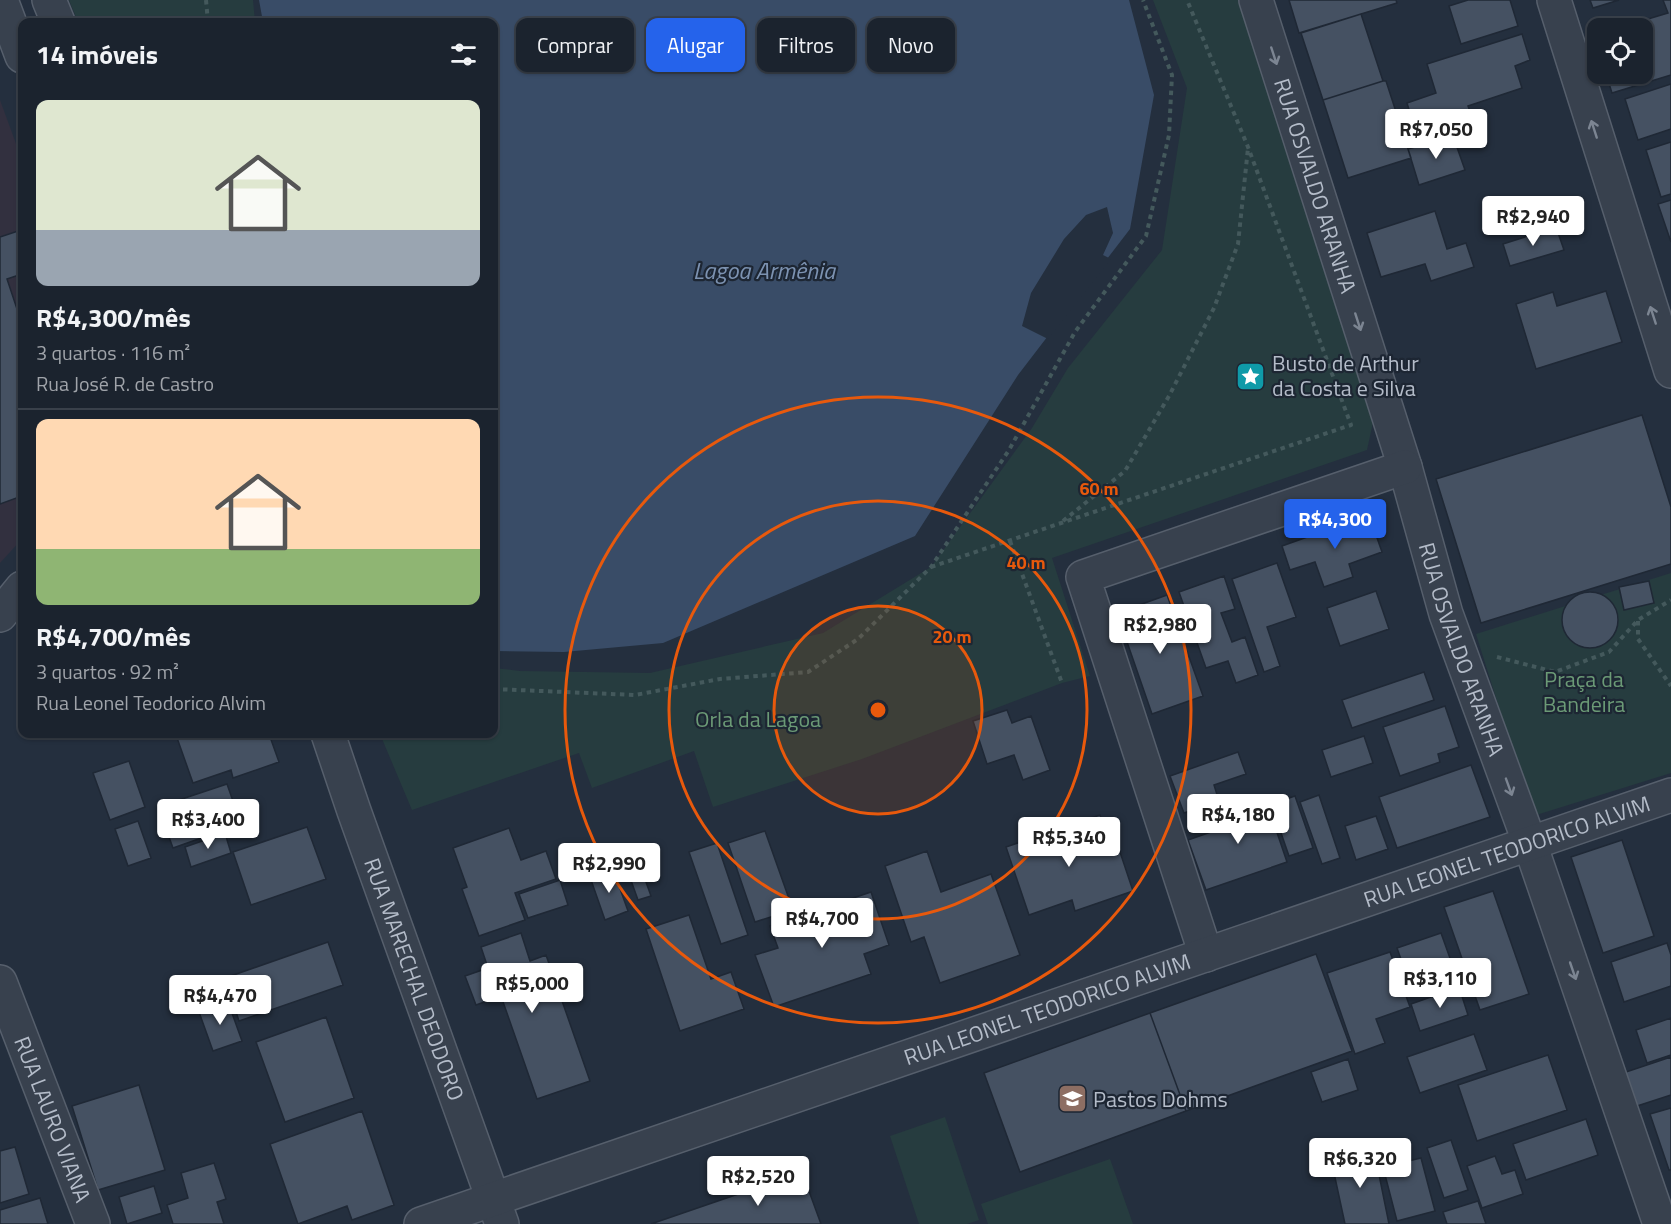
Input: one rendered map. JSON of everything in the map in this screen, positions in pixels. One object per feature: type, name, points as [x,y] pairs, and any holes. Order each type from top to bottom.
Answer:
[{"type":"street","points":[[1,0],[18,46]]},
{"type":"street","points":[[49,0],[56,18]]},
{"type":"street","name":"RUA OSVALDO ARANHA","points":[[1256,0],[1405,467],[1446,614],[1530,844],[1660,1224]]},
{"type":"street","points":[[1554,0],[1671,371]]},
{"type":"street","points":[[1206,955],[1083,577],[1405,467]]},
{"type":"street","points":[[0,615],[18,593]]},
{"type":"street","name":"RUA MARECHAL DEODORO","points":[[328,738],[499,1212]]},
{"type":"street","name":"RUA LEONEL TEODORICO ALVIM","points":[[421,1224],[499,1212],[1206,955],[1671,795]]},
{"type":"street","name":"RUA LAURO VIANA","points":[[0,982],[93,1224]]},
{"type":"path","points":[[206,0],[208,18]]},
{"type":"path","points":[[498,689],[635,695],[720,679],[808,672],[858,639],[931,567],[1009,450],[1075,332],[1146,236],[1169,135],[1172,75],[1143,0]]},
{"type":"path","points":[[931,567],[1351,425],[1248,147],[1187,0]]},
{"type":"path","points":[[1060,524],[1125,471],[1169,396],[1214,308],[1238,244],[1248,147]]},
{"type":"path","points":[[1010,541],[1062,683]]},
{"type":"path","points":[[1492,656],[1555,672],[1609,652],[1638,620],[1671,600]]},
{"type":"path","points":[[1638,620],[1638,639],[1671,686]]},
{"type":"shaded area","points":[[0,100],[18,149],[18,543],[0,563]]},
{"type":"green space","points":[[69,0],[253,0],[255,18],[76,18]]},
{"type":"green space","name":"Orla da Lagoa","points":[[1153,0],[1241,0],[1375,413],[1367,450],[1052,558],[1090,676],[1062,683],[862,759],[713,807],[694,751],[592,788],[579,753],[412,810],[382,738],[498,738],[498,668],[520,671],[650,673],[823,633],[931,567],[1032,428],[1068,368],[1162,250],[1187,88]]},
{"type":"green space","name":"Praça da Bandeira","points":[[1671,573],[1671,773],[1533,816],[1476,634]]},
{"type":"green space","points":[[945,1117],[979,1220],[967,1224],[919,1224],[890,1136]]},
{"type":"green space","points":[[1110,1159],[1133,1224],[988,1224],[981,1204]]},
{"type":"water","name":"Lagoa Armênia","points":[[259,0],[1129,0],[1154,95],[1130,229],[1018,375],[915,536],[663,643],[564,652],[498,651],[498,18],[262,18]]},
{"type":"pier","points":[[1107,207],[1113,233],[1103,255],[1111,259],[1048,339],[1022,326],[1031,293],[1064,239],[1086,215]]},
{"type":"building","points":[[1289,0],[1396,0],[1397,3],[1299,33]]},
{"type":"building","points":[[1468,0],[1510,0],[1518,26],[1461,44],[1449,6]]},
{"type":"building","points":[[1590,0],[1619,0],[1593,8]]},
{"type":"building","points":[[1663,0],[1671,0],[1671,75],[1653,80],[1651,18],[1668,13]]},
{"type":"building","points":[[1361,14],[1383,81],[1323,100],[1301,33]]},
{"type":"building","points":[[1522,34],[1530,60],[1515,66],[1522,88],[1468,106],[1474,122],[1418,139],[1407,103],[1436,93],[1427,64]]},
{"type":"building","points":[[1386,81],[1411,158],[1348,178],[1323,100]]},
{"type":"building","points":[[1609,84],[1642,84],[1612,93]]},
{"type":"building","points":[[1671,84],[1671,129],[1638,140],[1625,99]]},
{"type":"building","points":[[1453,136],[1465,170],[1419,185],[1408,149]]},
{"type":"building","points":[[1671,142],[1671,194],[1661,197],[1646,150]]},
{"type":"building","points":[[1671,200],[1671,242],[1658,204]]},
{"type":"building","points":[[1435,211],[1447,249],[1466,243],[1474,267],[1431,281],[1425,264],[1381,277],[1367,233]]},
{"type":"building","points":[[1556,227],[1564,250],[1510,266],[1503,244]]},
{"type":"building","points":[[18,231],[18,275],[7,279],[18,312],[18,497],[0,504],[0,237]]},
{"type":"building","points":[[1606,291],[1622,342],[1536,369],[1516,304],[1553,292],[1557,306]]},
{"type":"building","points":[[1642,415],[1671,507],[1671,564],[1481,623],[1436,479]]},
{"type":"building","points":[[1369,515],[1382,552],[1349,564],[1353,577],[1324,587],[1315,562],[1290,570],[1282,546]]},
{"type":"building","points":[[1277,563],[1296,617],[1267,627],[1280,666],[1264,672],[1232,579]]},
{"type":"building","points":[[1224,576],[1235,609],[1221,613],[1232,642],[1245,637],[1258,675],[1236,683],[1228,661],[1206,668],[1179,592]]},
{"type":"building","points":[[1649,581],[1654,603],[1624,610],[1619,587]]},
{"type":"building","points":[[1376,591],[1389,629],[1340,646],[1327,608]]},
{"type":"building","points":[[1585,592],[1595,592],[1610,600],[1616,609],[1618,620],[1616,631],[1610,640],[1595,648],[1585,648],[1574,643],[1567,636],[1562,625],[1562,615],[1567,604],[1574,597]]},
{"type":"building","points":[[1167,595],[1203,696],[1152,714],[1117,613]]},
{"type":"building","points":[[1424,672],[1434,700],[1352,728],[1342,700]]},
{"type":"building","points":[[1445,706],[1459,747],[1438,754],[1440,762],[1400,776],[1383,727]]},
{"type":"building","points":[[1007,710],[1012,723],[1031,716],[1050,770],[1023,780],[1014,755],[987,764],[973,721]]},
{"type":"building","points":[[1364,736],[1373,763],[1331,777],[1322,750]]},
{"type":"building","points":[[177,738],[270,738],[279,762],[233,778],[231,770],[193,783]]},
{"type":"building","points":[[1238,752],[1246,774],[1214,785],[1219,801],[1184,813],[1170,776]]},
{"type":"building","points":[[129,761],[145,807],[110,820],[93,773]]},
{"type":"building","points":[[1471,765],[1490,817],[1397,848],[1379,797]]},
{"type":"building","points":[[227,784],[241,824],[173,848],[158,807]]},
{"type":"building","points":[[1240,795],[1246,810],[1267,803],[1287,862],[1206,890],[1188,840],[1228,826],[1219,802]]},
{"type":"building","points":[[1319,795],[1340,858],[1322,864],[1300,802]]},
{"type":"building","points":[[1295,796],[1313,848],[1289,856],[1271,804]]},
{"type":"building","points":[[1100,815],[1114,854],[1120,852],[1133,891],[1075,911],[1072,900],[1029,915],[1006,847]]},
{"type":"building","points":[[1376,816],[1388,849],[1356,860],[1345,826]]},
{"type":"building","points":[[138,821],[151,858],[128,866],[115,829]]},
{"type":"building","points":[[307,827],[326,879],[251,905],[233,852]]},
{"type":"building","points":[[509,828],[521,860],[546,851],[556,879],[515,893],[525,920],[479,936],[462,889],[467,887],[453,848]]},
{"type":"building","points":[[765,831],[793,910],[755,922],[728,843]]},
{"type":"building","points":[[225,833],[231,853],[191,867],[185,847]]},
{"type":"building","points":[[1622,840],[1654,936],[1603,953],[1571,857]]},
{"type":"building","points":[[717,843],[748,935],[721,944],[689,852]]},
{"type":"building","points":[[927,851],[941,892],[991,874],[1020,955],[940,983],[924,937],[911,942],[885,866]]},
{"type":"building","points":[[641,868],[651,896],[638,900],[628,872]]},
{"type":"building","points":[[613,869],[628,911],[605,920],[590,877]]},
{"type":"building","points":[[560,880],[568,905],[528,918],[519,894]]},
{"type":"building","points":[[1493,891],[1529,994],[1480,1010],[1444,907]]},
{"type":"building","points":[[871,892],[889,945],[864,954],[871,974],[774,1007],[755,955],[778,948],[770,926]]},
{"type":"building","points":[[689,915],[711,979],[731,972],[744,1009],[680,1031],[646,929]]},
{"type":"building","points":[[521,933],[530,961],[546,955],[590,1081],[537,1099],[501,996],[476,1005],[465,976],[488,968],[481,947]]},
{"type":"building","points":[[1441,933],[1456,975],[1412,990],[1397,948]]},
{"type":"building","points":[[328,942],[343,985],[239,1021],[225,978]]},
{"type":"building","points":[[1667,943],[1671,955],[1671,986],[1624,1002],[1611,962]]},
{"type":"building","points":[[1390,952],[1410,1007],[1376,1019],[1385,1043],[1355,1054],[1327,973]]},
{"type":"building","points":[[1316,954],[1352,1051],[1186,1111],[1150,1013]]},
{"type":"building","points":[[1459,987],[1468,1015],[1420,1031],[1411,1004]]},
{"type":"building","points":[[228,1002],[242,1041],[213,1051],[199,1012]]},
{"type":"building","points":[[1150,1013],[1186,1111],[1020,1172],[984,1073]]},
{"type":"building","points":[[326,1017],[354,1098],[285,1122],[256,1042]]},
{"type":"building","points":[[1671,1018],[1671,1055],[1647,1063],[1636,1030]]},
{"type":"building","points":[[1474,1034],[1487,1070],[1420,1093],[1407,1057]]},
{"type":"building","points":[[1548,1055],[1567,1110],[1477,1141],[1458,1085]]},
{"type":"building","points":[[1671,1057],[1671,1095],[1634,1107],[1623,1073]]},
{"type":"building","points":[[1348,1059],[1358,1090],[1322,1102],[1311,1072]]},
{"type":"building","points":[[139,1085],[165,1170],[98,1190],[72,1106]]},
{"type":"building","points":[[1671,1108],[1671,1170],[1669,1170],[1650,1114]]},
{"type":"building","points":[[362,1111],[394,1205],[352,1220],[347,1206],[298,1224],[270,1144]]},
{"type":"building","points":[[1586,1119],[1598,1155],[1526,1180],[1513,1144]]},
{"type":"building","points":[[1451,1140],[1468,1190],[1444,1198],[1427,1148]]},
{"type":"building","points":[[15,1147],[29,1194],[0,1203],[0,1151]]},
{"type":"building","points":[[1374,1150],[1389,1224],[1345,1224],[1331,1159]]},
{"type":"building","points":[[1495,1156],[1502,1174],[1515,1170],[1523,1194],[1482,1208],[1467,1166]]},
{"type":"building","points":[[1421,1158],[1435,1211],[1397,1221],[1383,1167]]},
{"type":"building","points":[[214,1163],[226,1199],[217,1202],[224,1224],[173,1224],[167,1205],[188,1198],[181,1173]]},
{"type":"building","points":[[802,1172],[821,1224],[651,1224]]},
{"type":"building","points":[[154,1186],[162,1213],[127,1224],[119,1197]]},
{"type":"building","points":[[40,1198],[48,1224],[0,1224],[0,1210]]},
{"type":"building","points":[[1478,1201],[1486,1224],[1447,1224],[1443,1212]]},
{"type":"place","name":"Busto de Arthur da Costa e Silva","points":[[1251,376]]},
{"type":"place","name":"Pastos Dohms","points":[[1072,1099]]}]
